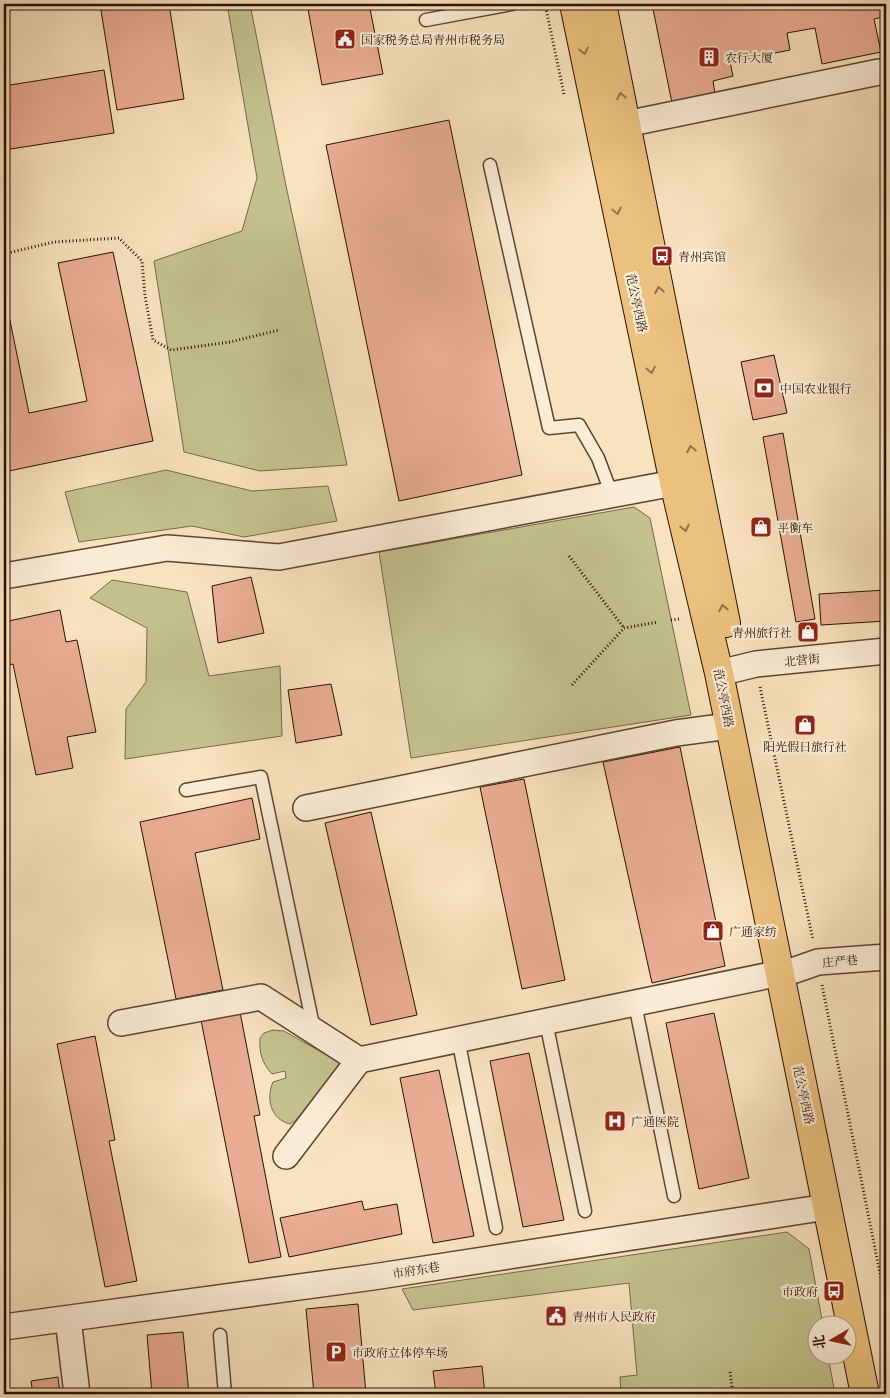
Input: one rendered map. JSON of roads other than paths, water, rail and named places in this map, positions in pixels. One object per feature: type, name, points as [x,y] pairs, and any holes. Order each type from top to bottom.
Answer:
[{"type":"main road","name":"范公亭西路","points":[[574,4],[674,483],[727,671],[729,726],[787,972],[879,1394]]},
{"type":"main road","name":"范公亭西路","points":[[602,4],[727,671],[787,972],[827,1208],[865,1394]]},
{"type":"street","points":[[626,124],[879,72]]},
{"type":"street","points":[[4,576],[167,548],[278,557],[674,483]]},
{"type":"street","name":"北营街","points":[[727,671],[756,664],[886,651]]},
{"type":"street","points":[[306,808],[676,733],[729,726]]},
{"type":"street","name":"庄严巷","points":[[358,1060],[787,972],[818,962],[886,956]]},
{"type":"street","points":[[121,1023],[261,996],[358,1060],[286,1156]]},
{"type":"street","name":"市府东巷","points":[[4,1327],[372,1277],[827,1208]]},
{"type":"street","points":[[68,1319],[77,1394]]},
{"type":"lane","points":[[426,20],[512,4]]},
{"type":"lane","points":[[490,165],[549,428],[579,425],[598,458],[612,495]]},
{"type":"lane","points":[[186,790],[261,777],[314,1031]]},
{"type":"lane","points":[[635,1004],[674,1196]]},
{"type":"lane","points":[[546,1022],[585,1211]]},
{"type":"lane","points":[[458,1039],[496,1228]]},
{"type":"lane","points":[[220,1335],[225,1394]]},
{"type":"place","name":"国家税务总局青州市税务局","points":[[345,39]]},
{"type":"place","name":"农行大厦","points":[[709,57]]},
{"type":"place","name":"青州宾馆","points":[[662,256]]},
{"type":"place","name":"中国农业银行","points":[[764,388]]},
{"type":"place","name":"平衡车","points":[[761,527]]},
{"type":"place","name":"青州旅行社","points":[[808,632]]},
{"type":"place","name":"阳光假日旅行社","points":[[805,725]]},
{"type":"place","name":"广通家纺","points":[[713,931]]},
{"type":"place","name":"广通医院","points":[[615,1121]]},
{"type":"place","name":"市政府","points":[[834,1291]]},
{"type":"place","name":"青州市人民政府","points":[[556,1316]]},
{"type":"place","name":"市政府立体停车场","points":[[336,1352]]}]
